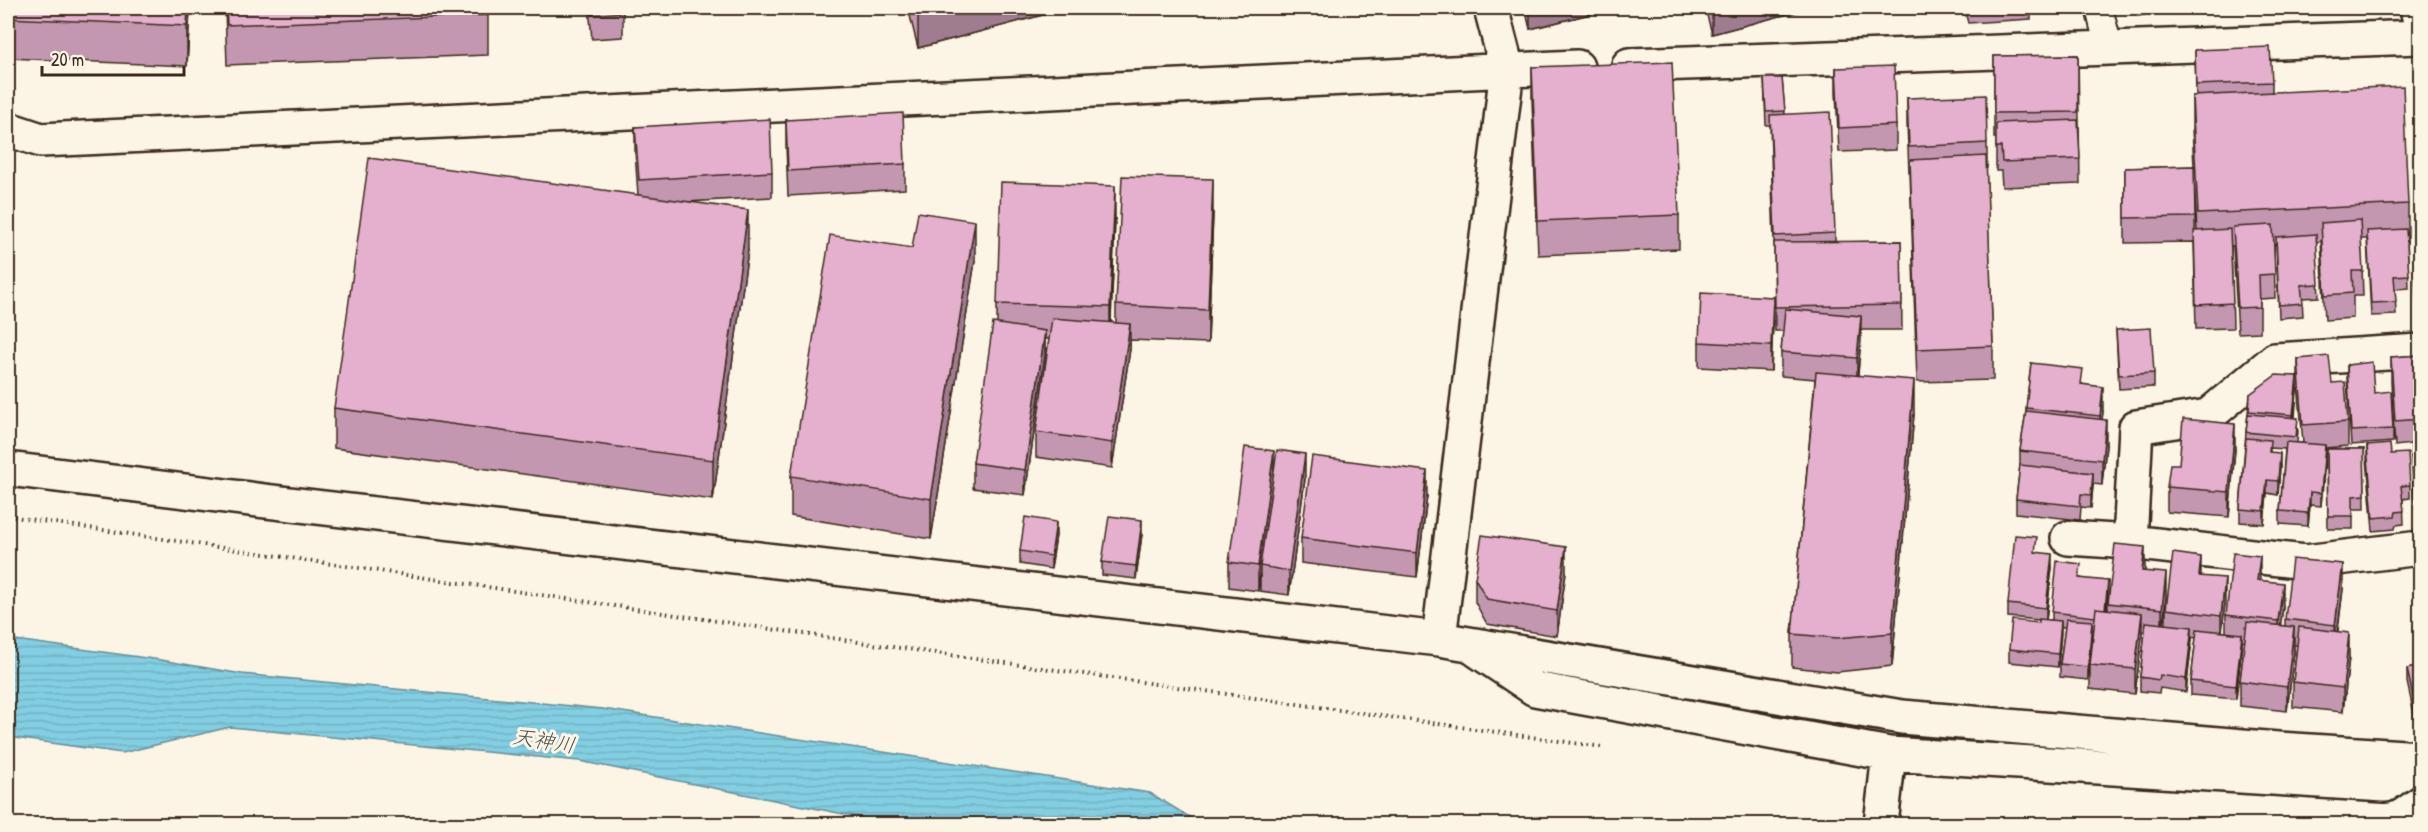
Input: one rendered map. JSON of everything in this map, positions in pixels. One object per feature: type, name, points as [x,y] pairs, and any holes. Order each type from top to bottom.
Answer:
[{"type":"street","points":[[1453,641],[1507,69],[1491,8]]},
{"type":"street","points":[[2417,8],[2421,22]]},
{"type":"street","points":[[8,129],[41,140],[1507,69],[2421,37]]},
{"type":"street","points":[[2130,543],[2136,427],[2208,416],[2275,360],[2421,351]]},
{"type":"street","points":[[8,469],[1453,641],[1902,717],[2421,759]]},
{"type":"street","points":[[2068,538],[2305,562],[2421,548]]},
{"type":"street","points":[[1453,641],[1535,689],[1889,754],[2385,785],[2421,759]]},
{"type":"street","points":[[1883,810],[1889,754]]},
{"type":"lane","points":[[2099,8],[2109,48]]},
{"type":"path","points":[[8,516],[861,642],[1611,748]]},
{"type":"water","name":"天神川","points":[[8,639],[161,660],[242,674],[603,709],[1150,793],[1201,824],[893,824],[579,761],[230,727],[122,753],[8,737]]},
{"type":"building","points":[[8,8],[188,8],[187,26],[8,18]]},
{"type":"building","points":[[226,8],[488,8],[488,15],[227,25]]},
{"type":"building","points":[[591,8],[623,8],[623,12],[592,15]]},
{"type":"building","points":[[917,8],[944,8],[918,14]]},
{"type":"building","points":[[2270,47],[2272,82],[2196,85],[2195,50]]},
{"type":"building","points":[[2078,55],[2078,112],[1994,113],[1994,56]]},
{"type":"building","points":[[1672,62],[1679,215],[1538,221],[1532,67]]},
{"type":"building","points":[[1894,66],[1896,125],[1839,128],[1836,68]]},
{"type":"building","points":[[1764,78],[1782,78],[1785,111],[1766,112]]},
{"type":"building","points":[[2403,86],[2408,204],[2198,214],[2192,96]]},
{"type":"building","points":[[1986,95],[1987,143],[1909,147],[1907,98]]},
{"type":"building","points":[[1830,112],[1835,233],[1775,236],[1770,115]]},
{"type":"building","points":[[903,113],[905,164],[788,171],[786,120]]},
{"type":"building","points":[[770,119],[772,172],[639,180],[635,127]]},
{"type":"building","points":[[2078,120],[2080,159],[2002,162],[2001,147],[1996,147],[1996,123]]},
{"type":"building","points":[[1986,156],[1993,346],[1917,349],[1910,160]]},
{"type":"building","points":[[369,158],[748,210],[713,460],[334,408]]},
{"type":"building","points":[[2194,166],[2195,217],[2125,218],[2125,168]]},
{"type":"building","points":[[1122,176],[1213,179],[1208,310],[1116,305]]},
{"type":"building","points":[[1001,182],[1115,186],[1110,307],[997,304]]},
{"type":"building","points":[[918,212],[975,221],[931,499],[791,476],[830,235],[912,248]]},
{"type":"building","points":[[2360,220],[2363,271],[2352,271],[2353,293],[2325,295],[2321,223]]},
{"type":"building","points":[[2273,225],[2275,274],[2259,275],[2260,307],[2238,308],[2233,227]]},
{"type":"building","points":[[2230,229],[2233,303],[2196,305],[2194,231]]},
{"type":"building","points":[[2406,229],[2409,275],[2394,276],[2396,302],[2371,303],[2367,231]]},
{"type":"building","points":[[2421,230],[2421,297],[2417,297],[2413,231]]},
{"type":"building","points":[[2316,234],[2319,284],[2301,285],[2303,303],[2279,305],[2276,237]]},
{"type":"building","points":[[1901,241],[1902,305],[1775,307],[1774,242]]},
{"type":"building","points":[[1701,293],[1773,297],[1771,346],[1699,342]]},
{"type":"building","points":[[1785,309],[1861,316],[1857,358],[1781,352]]},
{"type":"building","points":[[1052,318],[1130,324],[1112,443],[1036,432]]},
{"type":"building","points":[[993,323],[1045,331],[1025,470],[973,463]]},
{"type":"building","points":[[2151,328],[2154,373],[2119,375],[2116,330]]},
{"type":"building","points":[[2421,355],[2421,419],[2395,421],[2391,357]]},
{"type":"building","points":[[2329,356],[2332,383],[2345,382],[2348,422],[2303,425],[2298,359]]},
{"type":"building","points":[[2372,362],[2374,393],[2391,391],[2393,429],[2351,431],[2347,365]]},
{"type":"building","points":[[2031,363],[2083,369],[2081,384],[2103,387],[2100,416],[2026,408]]},
{"type":"building","points":[[1816,372],[1914,380],[1892,633],[1837,638],[1792,634]]},
{"type":"building","points":[[2276,375],[2297,376],[2293,415],[2249,411],[2250,394]]},
{"type":"building","points":[[2026,411],[2106,420],[2102,460],[2020,451]]},
{"type":"building","points":[[2248,414],[2298,418],[2296,437],[2246,432]]},
{"type":"building","points":[[2183,419],[2235,424],[2229,492],[2167,487],[2170,464],[2179,464]]},
{"type":"building","points":[[2246,438],[2270,440],[2269,452],[2280,453],[2278,481],[2267,480],[2264,511],[2240,509]]},
{"type":"building","points":[[2286,442],[2325,445],[2321,493],[2310,492],[2308,513],[2280,511]]},
{"type":"building","points":[[2421,442],[2421,516],[2417,516],[2411,443]]},
{"type":"building","points":[[2390,444],[2391,454],[2408,453],[2410,485],[2401,486],[2404,511],[2396,512],[2395,516],[2373,518],[2367,446]]},
{"type":"building","points":[[1245,447],[1274,451],[1258,566],[1229,562]]},
{"type":"building","points":[[2327,449],[2364,449],[2365,495],[2353,496],[2353,516],[2328,516]]},
{"type":"building","points":[[1277,450],[1305,454],[1289,571],[1260,566]]},
{"type":"building","points":[[1312,456],[1427,471],[1417,553],[1301,538]]},
{"type":"building","points":[[2020,465],[2093,473],[2091,495],[2081,494],[2080,506],[2016,499]]},
{"type":"building","points":[[1109,516],[1142,520],[1136,566],[1102,562]]},
{"type":"building","points":[[1025,517],[1056,522],[1051,556],[1020,551]]},
{"type":"building","points":[[1482,535],[1566,547],[1557,611],[1487,599],[1475,578]]},
{"type":"building","points":[[2015,535],[2037,537],[2035,552],[2052,554],[2046,608],[2008,604]]},
{"type":"building","points":[[2115,544],[2145,547],[2142,571],[2166,573],[2162,609],[2108,603]]},
{"type":"building","points":[[2173,553],[2201,557],[2199,576],[2225,578],[2221,616],[2166,609]]},
{"type":"building","points":[[2233,553],[2260,556],[2257,580],[2283,583],[2278,621],[2226,615]]},
{"type":"building","points":[[2292,559],[2343,564],[2335,625],[2285,619]]},
{"type":"building","points":[[2057,561],[2081,564],[2079,578],[2108,581],[2105,609],[2096,608],[2095,617],[2052,612]]},
{"type":"building","points":[[2096,608],[2142,613],[2135,669],[2090,665]]},
{"type":"building","points":[[2039,619],[2061,621],[2058,654],[2009,649],[2012,620],[2039,623]]},
{"type":"building","points":[[2066,619],[2092,621],[2088,667],[2060,664]]},
{"type":"building","points":[[2146,622],[2192,627],[2186,679],[2160,675],[2159,680],[2140,677]]},
{"type":"building","points":[[2247,622],[2294,627],[2287,687],[2240,681]]},
{"type":"building","points":[[2299,627],[2349,633],[2343,688],[2293,682]]},
{"type":"building","points":[[2197,629],[2242,634],[2236,686],[2191,681]]},
{"type":"building","points":[[2421,666],[2421,708],[2416,709],[2407,669]]}]
